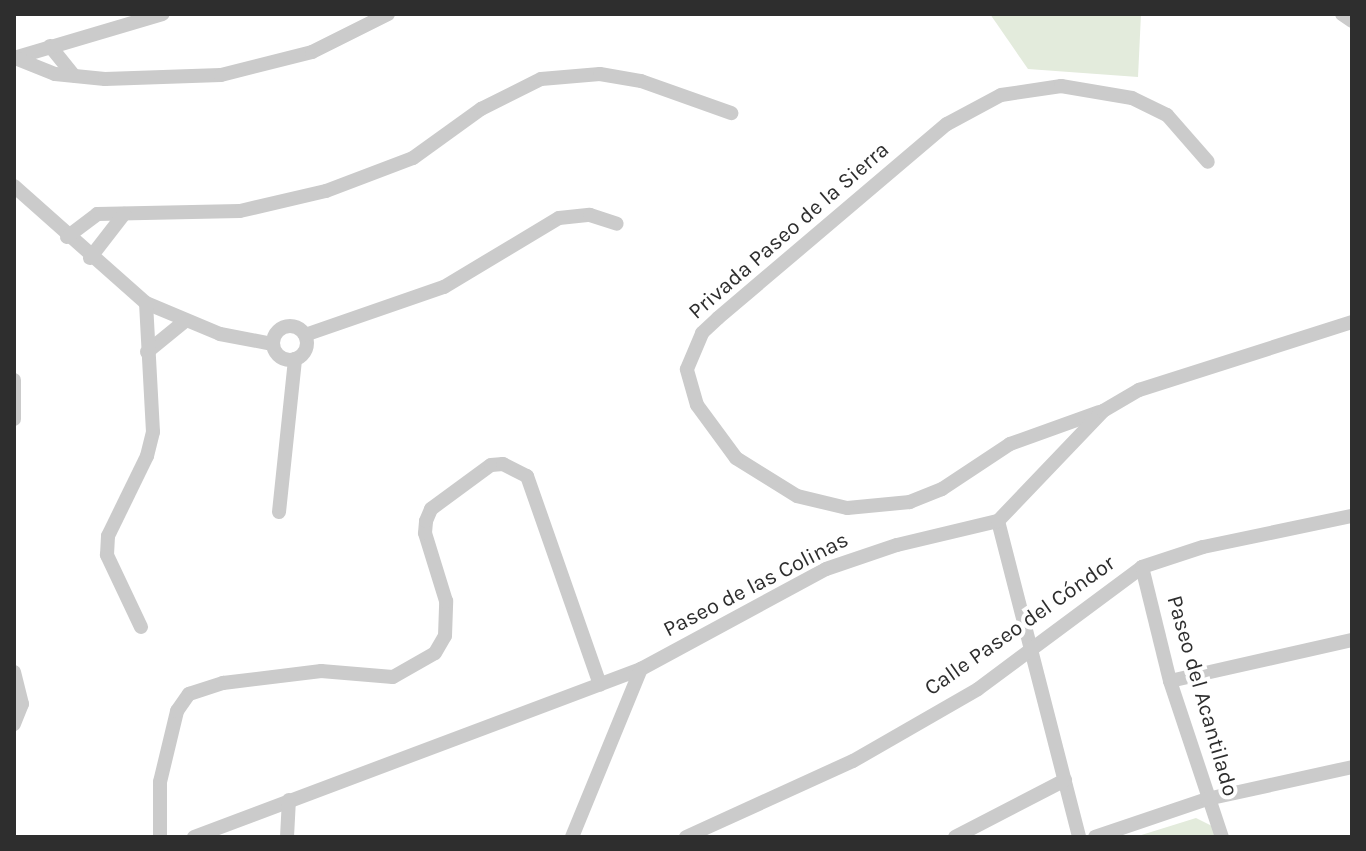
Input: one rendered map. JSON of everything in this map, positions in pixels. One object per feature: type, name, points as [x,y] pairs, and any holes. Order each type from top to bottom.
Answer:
[{"type":"street","points":[[15,58],[163,14]]},
{"type":"street","points":[[15,58],[39,70],[74,76],[181,79],[260,69],[327,46],[388,14]]},
{"type":"street","points":[[1342,14],[1352,21]]},
{"type":"street","points":[[50,46],[74,76]]},
{"type":"street","points":[[67,237],[97,214],[240,211],[326,191],[413,158],[481,109],[541,79],[600,74],[641,81],[731,113]]},
{"type":"street","name":"Privada Paseo de la Sierra","points":[[1103,411],[1010,444],[942,489],[910,502],[847,508],[797,496],[736,458],[697,405],[687,369],[702,333],[718,318],[947,124],[1001,95],[1061,86],[1132,98],[1167,115],[1208,162]]},
{"type":"street","points":[[14,186],[90,258],[146,303],[185,321],[241,340],[273,344]]},
{"type":"street","points":[[90,258],[124,214]]},
{"type":"street","points":[[305,335],[444,287],[559,218],[590,215],[617,224]]},
{"type":"street","points":[[141,627],[107,555],[108,536],[147,456],[153,432],[146,303]]},
{"type":"street","points":[[147,352],[185,321]]},
{"type":"street","points":[[1079,837],[1027,649],[998,521],[1103,411],[1139,390],[1352,322]]},
{"type":"street","points":[[273,344],[284,327],[296,327],[305,335],[306,347],[295,359],[279,512]]},
{"type":"street","points":[[273,344],[282,358],[295,359]]},
{"type":"street","points":[[14,380],[14,419]]},
{"type":"street","points":[[160,837],[160,782],[177,711],[189,694],[223,683],[321,671],[393,677],[418,667],[435,653],[448,621],[425,533],[431,509],[491,465],[503,464],[527,476],[600,685]]},
{"type":"street","name":"Calle Paseo del Cóndor","points":[[686,837],[853,761],[978,689],[1027,649],[1142,567],[1203,547],[1352,516]]},
{"type":"street","name":"Paseo de las Colinas","points":[[194,837],[641,669],[826,569],[897,545],[998,521]]},
{"type":"street","name":"Paseo del Acantilado","points":[[1142,567],[1170,681],[1222,837]]},
{"type":"street","points":[[1170,681],[1352,640]]},
{"type":"street","points":[[572,837],[641,669]]},
{"type":"street","points":[[14,672],[22,704],[14,724]]},
{"type":"street","points":[[1095,837],[1207,799],[1352,767]]},
{"type":"street","points":[[955,837],[1065,780]]},
{"type":"street","points":[[287,837],[289,800]]},
{"type":"green space","points":[[990,14],[1141,14],[1138,77],[1028,69]]},
{"type":"green space","points":[[1196,818],[1212,826],[1216,837],[1135,837]]}]
